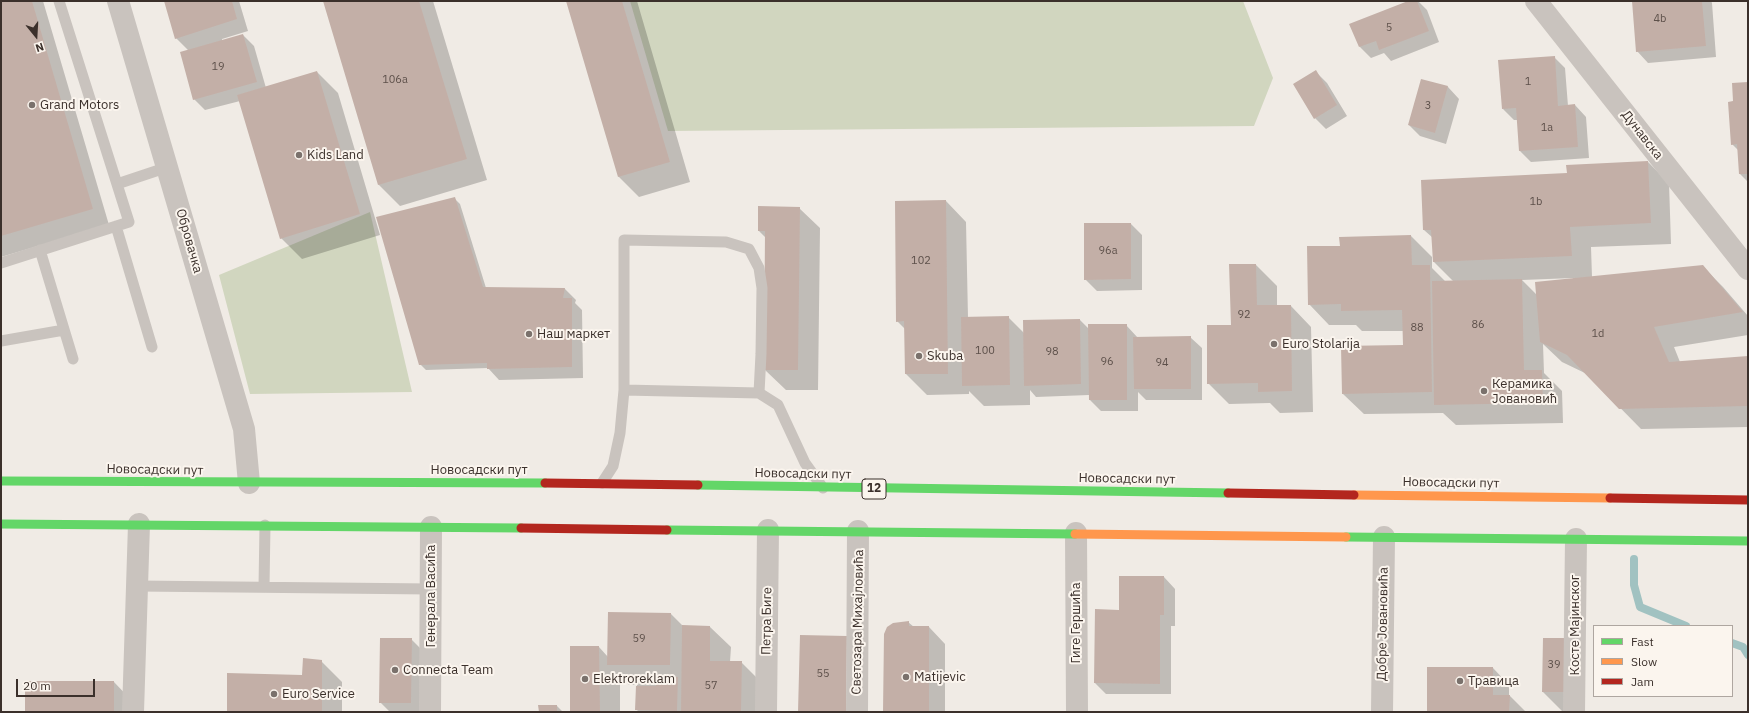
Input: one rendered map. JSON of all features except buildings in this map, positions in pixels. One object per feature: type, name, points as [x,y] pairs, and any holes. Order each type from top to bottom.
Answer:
[{"type":"main road","name":"Новосадски пут","points":[[1,481],[249,484],[602,482],[823,488],[1748,500]]},
{"type":"main road","points":[[1,524],[265,525],[1748,541]]},
{"type":"street","name":"Обровачка","points":[[118,1],[244,429],[249,484]]},
{"type":"street","name":"Дунавска","points":[[1536,1],[1748,269]]},
{"type":"street","points":[[133,712],[139,524]]},
{"type":"street","name":"Генерала Васића","points":[[430,712],[431,527]]},
{"type":"street","name":"Петра Биге","points":[[766,712],[768,530]]},
{"type":"street","name":"Светозара Михајловића","points":[[857,712],[858,531]]},
{"type":"street","name":"Гиге Гершића","points":[[1076,534],[1077,712]]},
{"type":"street","name":"Добре Јовановића","points":[[1382,712],[1384,537]]},
{"type":"street","name":"Косте Мајинског","points":[[1574,712],[1576,539]]},
{"type":"lane","points":[[1,263],[129,222],[59,1]]},
{"type":"lane","points":[[117,184],[168,167]]},
{"type":"lane","points":[[116,226],[152,346]]},
{"type":"lane","points":[[602,482],[613,466],[620,433],[624,390],[624,240],[726,242],[750,249],[759,268],[762,288],[759,392]]},
{"type":"lane","points":[[40,250],[73,359]]},
{"type":"lane","points":[[1,341],[64,330]]},
{"type":"lane","points":[[624,390],[759,392],[778,405],[806,463],[823,488]]},
{"type":"lane","points":[[264,587],[265,525]]},
{"type":"lane","points":[[137,586],[431,589]]},
{"type":"green space","points":[[630,1],[1243,1],[1273,78],[1254,126],[668,131]]},
{"type":"green space","points":[[370,212],[412,392],[250,394],[219,275]]},
{"type":"waterway","points":[[1634,559],[1634,585],[1640,607],[1684,625]]},
{"type":"waterway","points":[[1733,643],[1743,647],[1748,655]]},
{"type":"traffic: fast","points":[[1,481],[545,483]]},
{"type":"traffic: fast","points":[[698,485],[1228,493]]},
{"type":"traffic: fast","points":[[1,524],[521,528]]},
{"type":"traffic: fast","points":[[667,530],[1075,534]]},
{"type":"traffic: fast","points":[[1346,537],[1748,541]]},
{"type":"traffic: slow","points":[[1354,495],[1610,498]]},
{"type":"traffic: slow","points":[[1075,534],[1346,537]]},
{"type":"traffic: jam","points":[[545,483],[698,485]]},
{"type":"traffic: jam","points":[[1228,493],[1354,495]]},
{"type":"traffic: jam","points":[[1610,498],[1748,500]]},
{"type":"traffic: jam","points":[[521,528],[667,530]]},
{"type":"place","name":"Grand Motors","points":[[32,105]]},
{"type":"place","name":"Kids Land","points":[[299,155]]},
{"type":"place","name":"Наш маркет","points":[[529,334]]},
{"type":"place","name":"Euro Stolarija","points":[[1274,344]]},
{"type":"place","name":"Skuba","points":[[919,356]]},
{"type":"place","name":"Керамика Јовановић","points":[[1484,391]]},
{"type":"place","name":"Connecta Team","points":[[395,670]]},
{"type":"place","name":"Matijevic","points":[[906,677]]},
{"type":"place","name":"Elektroreklam","points":[[585,679]]},
{"type":"place","name":"Травица","points":[[1460,681]]},
{"type":"place","name":"Euro Service","points":[[274,694]]}]
